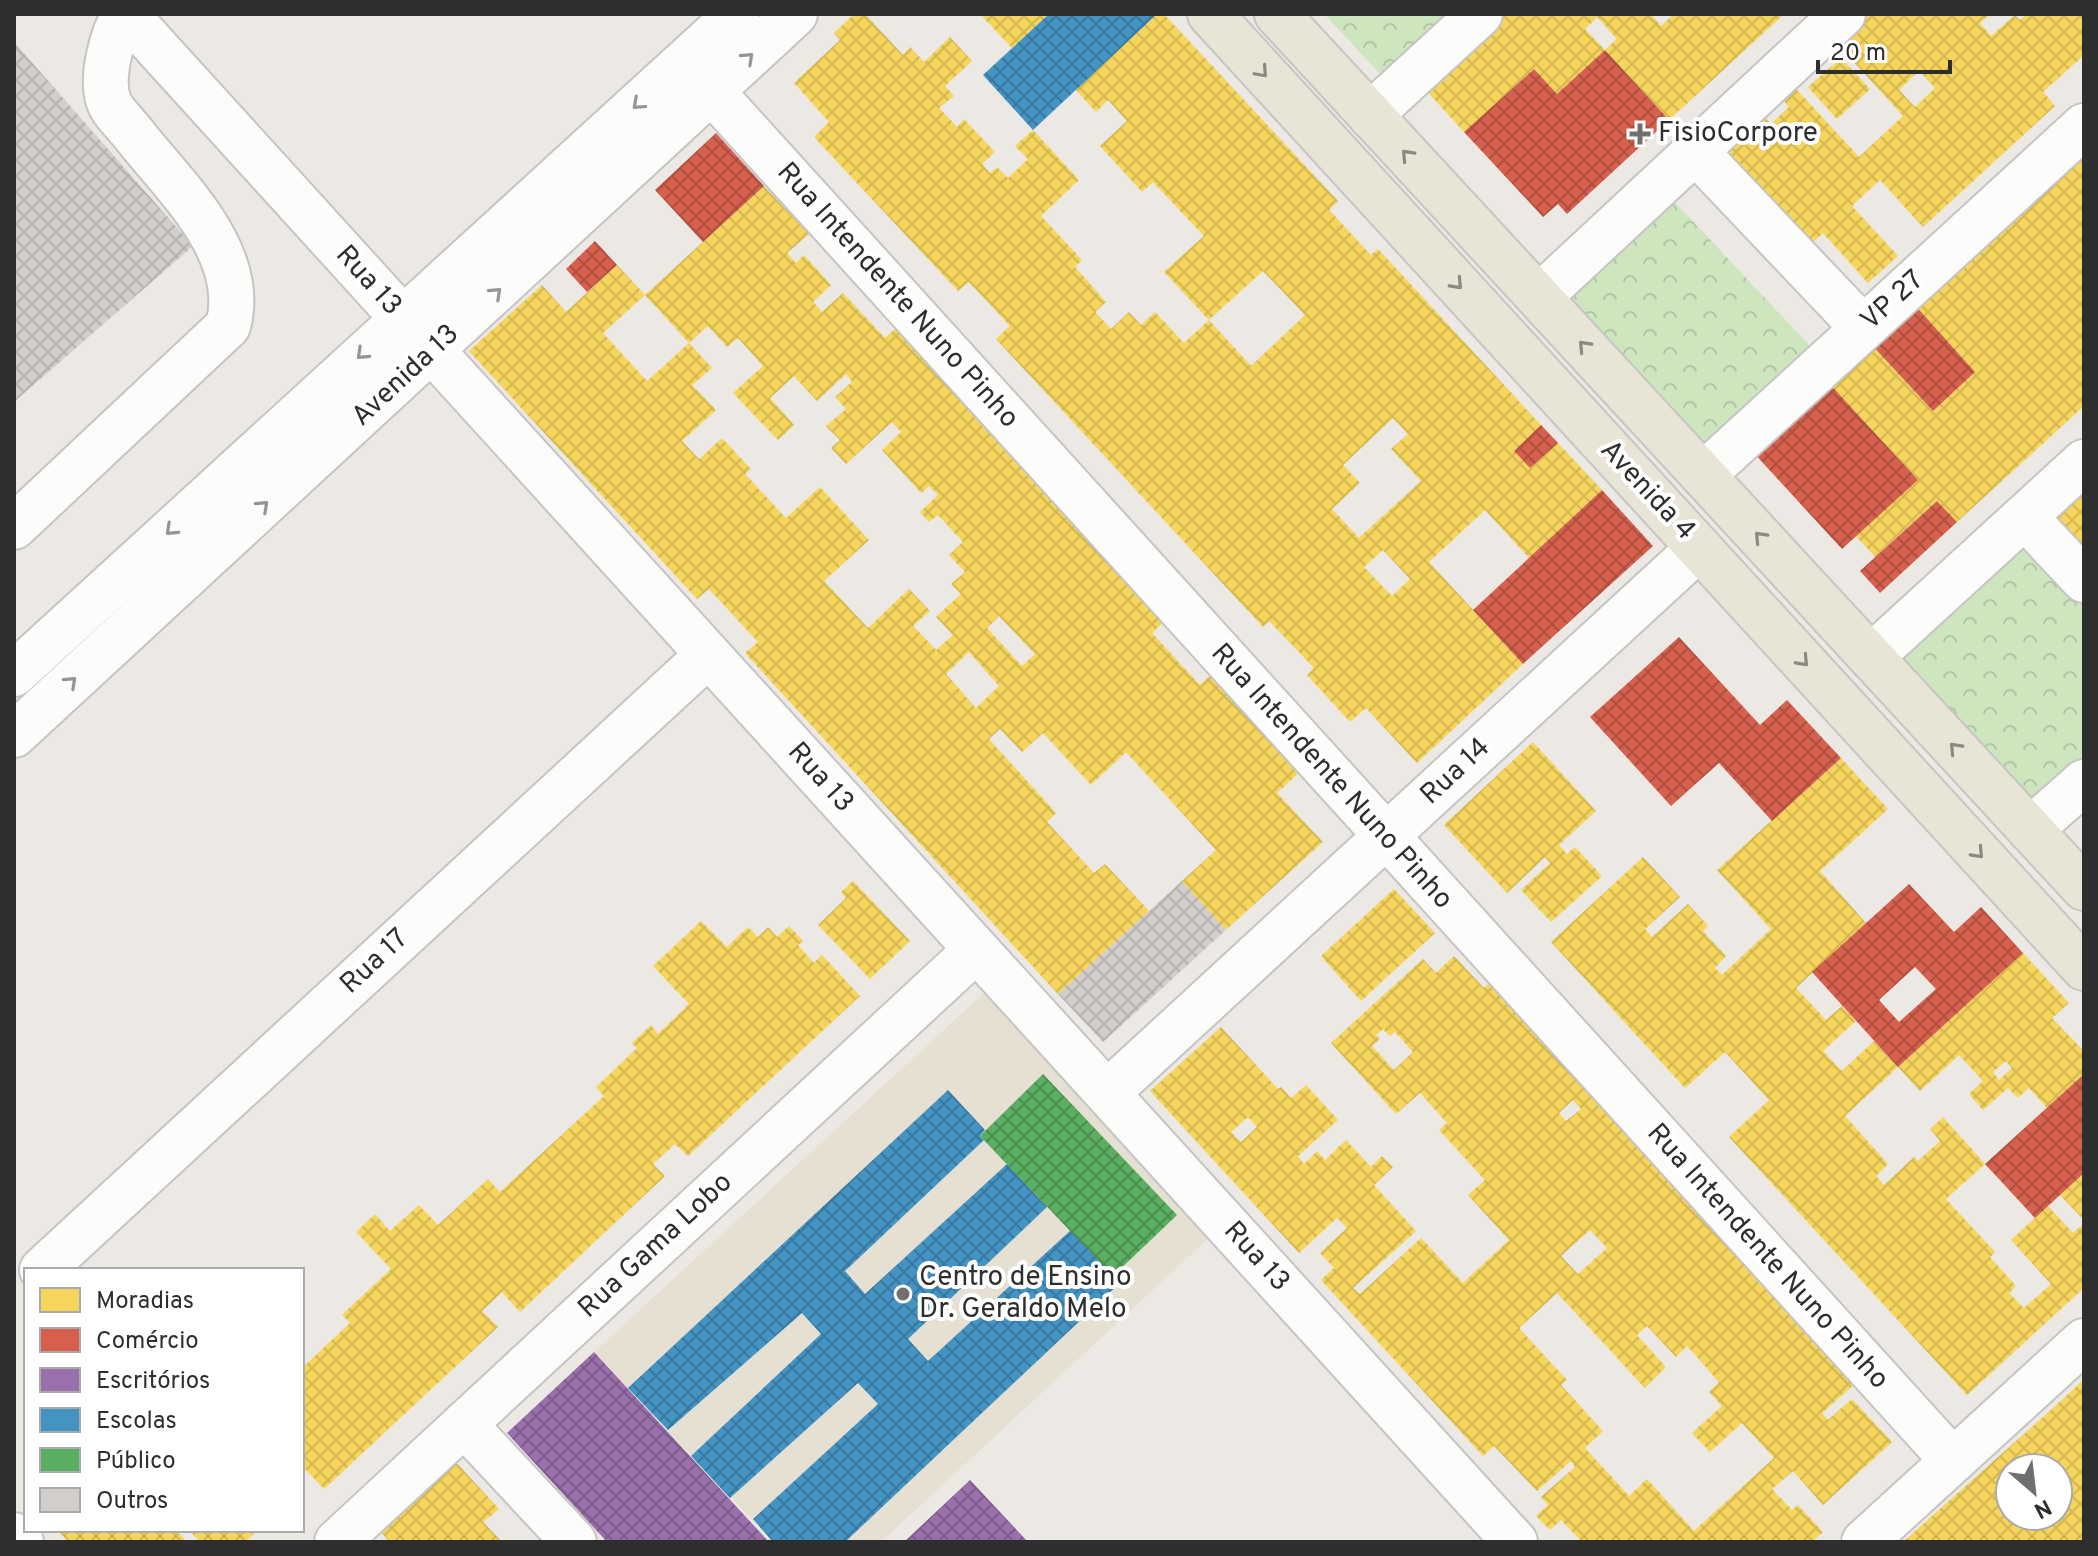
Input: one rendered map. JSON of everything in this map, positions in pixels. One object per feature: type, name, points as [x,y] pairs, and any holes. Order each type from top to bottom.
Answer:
[{"type":"main road","name":"Avenida 4","points":[[1210,14],[2084,968]]},
{"type":"main road","name":"Avenida 4","points":[[1277,14],[2084,888]]},
{"type":"main road","points":[[1414,238],[1453,205]]},
{"type":"main road","points":[[1761,616],[1800,581]]},
{"type":"street","name":"Rua 13","points":[[126,14],[1515,1542]]},
{"type":"street","points":[[14,527],[228,326],[233,305],[222,254],[207,226],[109,102],[107,68],[116,26],[126,14]]},
{"type":"street","name":"Avenida 13","points":[[14,735],[432,352],[698,77],[737,14]]},
{"type":"street","name":"Avenida 13","points":[[14,674],[402,318],[698,77],[795,14]]},
{"type":"street","points":[[1370,115],[1480,14]]},
{"type":"street","points":[[1539,297],[1843,14]]},
{"type":"street","name":"Rua Intendente Nuno Pinho","points":[[698,77],[1953,1461]]},
{"type":"street","name":"VP 27","points":[[1703,475],[2084,126]]},
{"type":"street","points":[[1695,151],[1863,328]]},
{"type":"street","points":[[1871,657],[2084,462]]},
{"type":"street","points":[[2025,517],[2084,580]]},
{"type":"street","name":"Rua 14","points":[[1107,1093],[1699,548]]},
{"type":"street","name":"Rua 17","points":[[44,1268],[708,655]]},
{"type":"street","points":[[2030,830],[2084,782]]},
{"type":"street","name":"Rua Gama Lobo","points":[[337,1542],[976,950]]},
{"type":"street","points":[[1864,1542],[2084,1341]]},
{"type":"street","points":[[464,1424],[574,1542]]},
{"type":"street","points":[[14,1535],[21,1542]]},
{"type":"shaded area","name":"Centro de Ensino Dr. Geraldo Melo","points":[[986,991],[1211,1236],[881,1542],[773,1542],[594,1352]]},
{"type":"green space","points":[[1324,14],[1453,14],[1384,78]]},
{"type":"green space","points":[[1670,197],[1813,349],[1703,457],[1558,301]]},
{"type":"green space","points":[[2028,533],[2084,595],[2084,769],[2037,811],[1893,654]]},
{"type":"building: Moradias","points":[[854,14],[865,14],[903,55],[910,47],[924,62],[950,37],[972,61],[945,86],[954,96],[939,108],[957,127],[964,119],[995,152],[982,164],[990,173],[997,167],[1008,178],[1028,159],[1015,146],[1033,130],[1079,180],[1041,216],[1082,260],[1075,267],[1106,302],[1095,312],[1111,329],[1129,312],[1141,325],[1155,312],[1184,343],[1209,320],[1164,272],[1204,236],[1153,182],[1142,192],[1100,146],[1127,121],[1108,100],[1096,112],[1075,89],[1157,14],[1164,14],[1338,201],[1329,210],[1371,255],[1378,249],[1541,425],[1514,451],[1530,468],[1558,443],[1602,490],[1529,558],[1485,510],[1429,562],[1523,664],[1417,763],[1366,708],[1350,722],[1307,675],[1314,668],[1269,621],[1263,627],[996,339],[1010,326],[969,282],[958,291],[814,137],[829,122],[794,83],[840,40],[834,33]],"holes":[[[1263,271],[1305,315],[1251,366],[1209,320]],[[1393,418],[1408,434],[1391,449],[1421,481],[1359,538],[1332,509],[1360,483],[1343,465]],[[1383,550],[1410,579],[1392,596],[1364,567]]]},
{"type":"building: Moradias","points":[[980,14],[1049,14],[1012,48]]},
{"type":"building: Moradias","points":[[1500,14],[1651,14],[1661,26],[1674,14],[1784,14],[1669,120],[1605,50],[1557,94],[1534,69],[1464,132],[1422,86]],"holes":[[[1597,17],[1617,39],[1605,50],[1585,29]]]},
{"type":"building: Moradias","points":[[1857,14],[1990,14],[1980,23],[1991,36],[2015,15],[2020,20],[2027,14],[2084,14],[2084,55],[2043,92],[2055,106],[1923,227],[1880,180],[1852,206],[1898,256],[1868,283],[1823,233],[1805,250],[1716,152],[1760,112],[1771,124],[1789,107],[1776,92],[1789,81],[1859,157],[1903,116],[1831,37]],"holes":[[[1919,71],[1935,88],[1915,107],[1899,90]]]},
{"type":"building: Moradias","points":[[1841,58],[1870,89],[1837,119],[1808,87]]},
{"type":"building: Moradias","points":[[2084,146],[2084,406],[1957,522],[1937,501],[1875,557],[1856,536],[1918,480],[1827,381],[1870,343],[1933,411],[1975,372],[1913,303]]},
{"type":"building: Moradias","points":[[764,186],[809,234],[787,253],[796,263],[804,255],[831,285],[813,302],[822,312],[843,293],[885,338],[897,327],[1167,619],[1152,633],[1200,685],[1215,671],[1304,768],[1277,793],[1323,842],[1226,930],[1182,881],[1216,850],[1126,752],[1091,785],[1043,733],[1022,752],[1000,729],[989,739],[1056,813],[1047,822],[1094,873],[1105,864],[1149,911],[1058,994],[745,653],[758,642],[709,589],[697,599],[469,351],[542,285],[566,312],[617,265],[645,295]],"holes":[[[645,295],[689,343],[647,381],[603,333]],[[708,326],[727,347],[738,338],[763,366],[733,393],[778,440],[794,425],[770,398],[794,376],[817,401],[846,374],[852,382],[835,397],[846,409],[826,426],[840,440],[831,448],[846,464],[892,422],[901,432],[882,450],[921,493],[929,486],[938,495],[920,512],[929,522],[938,515],[963,542],[949,555],[965,572],[951,584],[961,594],[936,617],[953,635],[936,650],[913,626],[930,611],[909,589],[868,628],[824,581],[869,540],[820,487],[786,518],[745,474],[751,469],[722,438],[699,459],[682,441],[716,410],[692,385],[712,368],[689,343]],[[999,616],[1035,654],[1022,666],[987,628]],[[969,652],[999,686],[976,708],[946,674]]]},
{"type":"building: Moradias","points":[[2084,480],[2084,551],[2049,513]]},
{"type":"building: Moradias","points":[[1533,742],[1596,811],[1559,845],[1567,854],[1575,847],[1602,876],[1551,922],[1521,890],[1550,863],[1545,857],[1507,893],[1444,825]]},
{"type":"building: Moradias","points":[[1841,758],[1888,809],[1820,871],[1866,923],[1796,988],[1826,1020],[1842,1006],[1856,1021],[1823,1051],[1842,1071],[1874,1041],[1898,1067],[1845,1116],[1888,1164],[1876,1176],[1884,1185],[1914,1157],[1918,1161],[1940,1141],[1930,1129],[1943,1117],[1985,1164],[1946,1199],[1995,1252],[1990,1257],[2016,1286],[2009,1293],[2024,1308],[2051,1284],[2011,1240],[2048,1206],[2073,1233],[2084,1223],[2084,1288],[1967,1395],[1729,1137],[1769,1100],[1725,1052],[1685,1088],[1551,942],[1643,857],[1680,897],[1645,929],[1652,937],[1688,904],[1708,926],[1703,931],[1726,956],[1715,968],[1722,975],[1771,929],[1717,870]]},
{"type":"building: Moradias","points":[[853,881],[910,941],[870,979],[818,925],[846,898],[841,892]]},
{"type":"building: Moradias","points":[[1394,889],[1435,933],[1361,1001],[1321,956]]},
{"type":"building: Moradias","points":[[701,921],[727,947],[748,927],[758,937],[768,927],[777,937],[789,926],[803,941],[798,945],[814,963],[822,955],[860,996],[688,1156],[675,1144],[653,1164],[665,1176],[520,1312],[502,1292],[482,1311],[498,1327],[324,1489],[304,1468],[304,1366],[350,1323],[342,1315],[391,1269],[356,1232],[375,1214],[390,1231],[419,1205],[438,1225],[488,1179],[500,1192],[604,1096],[596,1087],[637,1048],[632,1043],[651,1025],[658,1034],[689,1004],[653,966]]},
{"type":"building: Moradias","points":[[2023,953],[2069,1003],[2052,1018],[2084,1051],[2084,1074],[2047,1108],[2029,1088],[2018,1098],[2008,1088],[1983,1110],[1969,1094],[1983,1081],[1959,1055],[1920,1091],[1898,1067]],"holes":[[[2006,1061],[2012,1068],[1999,1080],[1993,1072]]]},
{"type":"building: Moradias","points":[[1454,956],[1484,988],[1496,976],[1547,1032],[1539,1038],[1585,1089],[1595,1079],[1865,1375],[1822,1413],[1828,1420],[1852,1399],[1892,1442],[1823,1505],[1793,1471],[1772,1489],[1792,1510],[1798,1505],[1823,1532],[1812,1542],[1579,1542],[1561,1520],[1550,1530],[1536,1516],[1548,1505],[1541,1497],[1575,1467],[1571,1461],[1537,1491],[1494,1446],[1483,1456],[1321,1280],[1334,1268],[1320,1253],[1347,1228],[1337,1218],[1299,1253],[1150,1091],[1221,1027],[1278,1089],[1281,1087],[1291,1098],[1306,1085],[1338,1120],[1298,1156],[1304,1164],[1317,1151],[1325,1160],[1346,1140],[1371,1167],[1382,1156],[1393,1167],[1374,1185],[1416,1231],[1353,1288],[1360,1294],[1421,1238],[1463,1283],[1509,1240],[1468,1195],[1485,1180],[1439,1130],[1447,1123],[1420,1093],[1396,1114],[1331,1043],[1423,959],[1436,973]],"holes":[[[1383,1029],[1390,1036],[1395,1032],[1413,1052],[1394,1070],[1372,1046],[1380,1039],[1376,1035]],[[1573,1100],[1581,1109],[1566,1121],[1559,1113]],[[1248,1117],[1257,1127],[1241,1142],[1231,1132]],[[1590,1230],[1607,1248],[1578,1274],[1561,1256]],[[1557,1293],[1645,1388],[1666,1367],[1637,1335],[1647,1326],[1676,1357],[1687,1346],[1719,1382],[1709,1392],[1722,1406],[1692,1433],[1710,1452],[1742,1423],[1774,1458],[1694,1531],[1647,1479],[1629,1496],[1585,1448],[1603,1431],[1561,1385],[1567,1380],[1519,1328]]]},
{"type":"building: Moradias","points":[[2084,1173],[2084,1220],[2060,1195]]},
{"type":"building: Moradias","points":[[2084,1379],[2084,1542],[1903,1542],[1994,1461],[1994,1532],[2074,1532],[2074,1452],[2004,1452]]},
{"type":"building: Moradias","points":[[453,1459],[499,1509],[483,1522],[502,1542],[390,1542],[377,1528]]},
{"type":"building: Moradias","points":[[59,1532],[178,1532],[187,1542],[69,1542]]},
{"type":"building: Moradias","points":[[191,1532],[254,1534],[245,1542],[200,1542]]},
{"type":"building: Comércio","points":[[1605,50],[1669,120],[1567,214],[1558,204],[1543,217],[1464,132],[1534,69],[1557,94]]},
{"type":"building: Comércio","points":[[716,133],[764,186],[703,242],[655,190]]},
{"type":"building: Comércio","points":[[595,241],[617,265],[587,292],[566,269]]},
{"type":"building: Comércio","points":[[1913,303],[1975,372],[1933,411],[1870,343]]},
{"type":"building: Comércio","points":[[1827,381],[1918,480],[1842,549],[1752,451]]},
{"type":"building: Comércio","points":[[1541,425],[1558,443],[1530,468],[1514,451]]},
{"type":"building: Comércio","points":[[1602,490],[1653,546],[1523,664],[1473,610]]},
{"type":"building: Comércio","points":[[1937,501],[1957,522],[1880,593],[1860,571]]},
{"type":"building: Comércio","points":[[1679,637],[1760,725],[1787,700],[1841,758],[1772,821],[1719,763],[1671,806],[1590,717]]},
{"type":"building: Comércio","points":[[1909,884],[1954,932],[1981,907],[2023,953],[1898,1067],[1812,972]],"holes":[[[1915,967],[1936,989],[1899,1022],[1879,1000]]]},
{"type":"building: Comércio","points":[[2084,1074],[2084,1173],[2035,1218],[1985,1164]]},
{"type":"building: Escritórios","points":[[594,1352],[769,1542],[607,1542],[507,1433]]},
{"type":"building: Escritórios","points":[[970,1480],[1028,1542],[904,1542]]},
{"type":"building: Escolas","points":[[1049,14],[1157,14],[1033,130],[983,75]]},
{"type":"building: Escolas","points":[[948,1090],[985,1130],[980,1136],[984,1140],[845,1271],[865,1294],[1007,1164],[1047,1207],[908,1339],[928,1361],[1071,1230],[1120,1283],[845,1542],[773,1542],[753,1519],[878,1404],[858,1383],[730,1498],[691,1456],[821,1334],[802,1313],[668,1430],[628,1388]]},
{"type":"building: Público","points":[[1043,1074],[1177,1215],[1113,1276],[980,1136]]},
{"type":"building: Outros","points":[[14,42],[193,246],[14,402]]},
{"type":"building: Outros","points":[[1182,881],[1226,930],[1103,1042],[1058,994]]},
{"type":"place","name":"FisioCorpore","points":[[1640,134]]},
{"type":"place","name":"Centro de Ensino Dr. Geraldo Melo","points":[[903,1294]]}]
